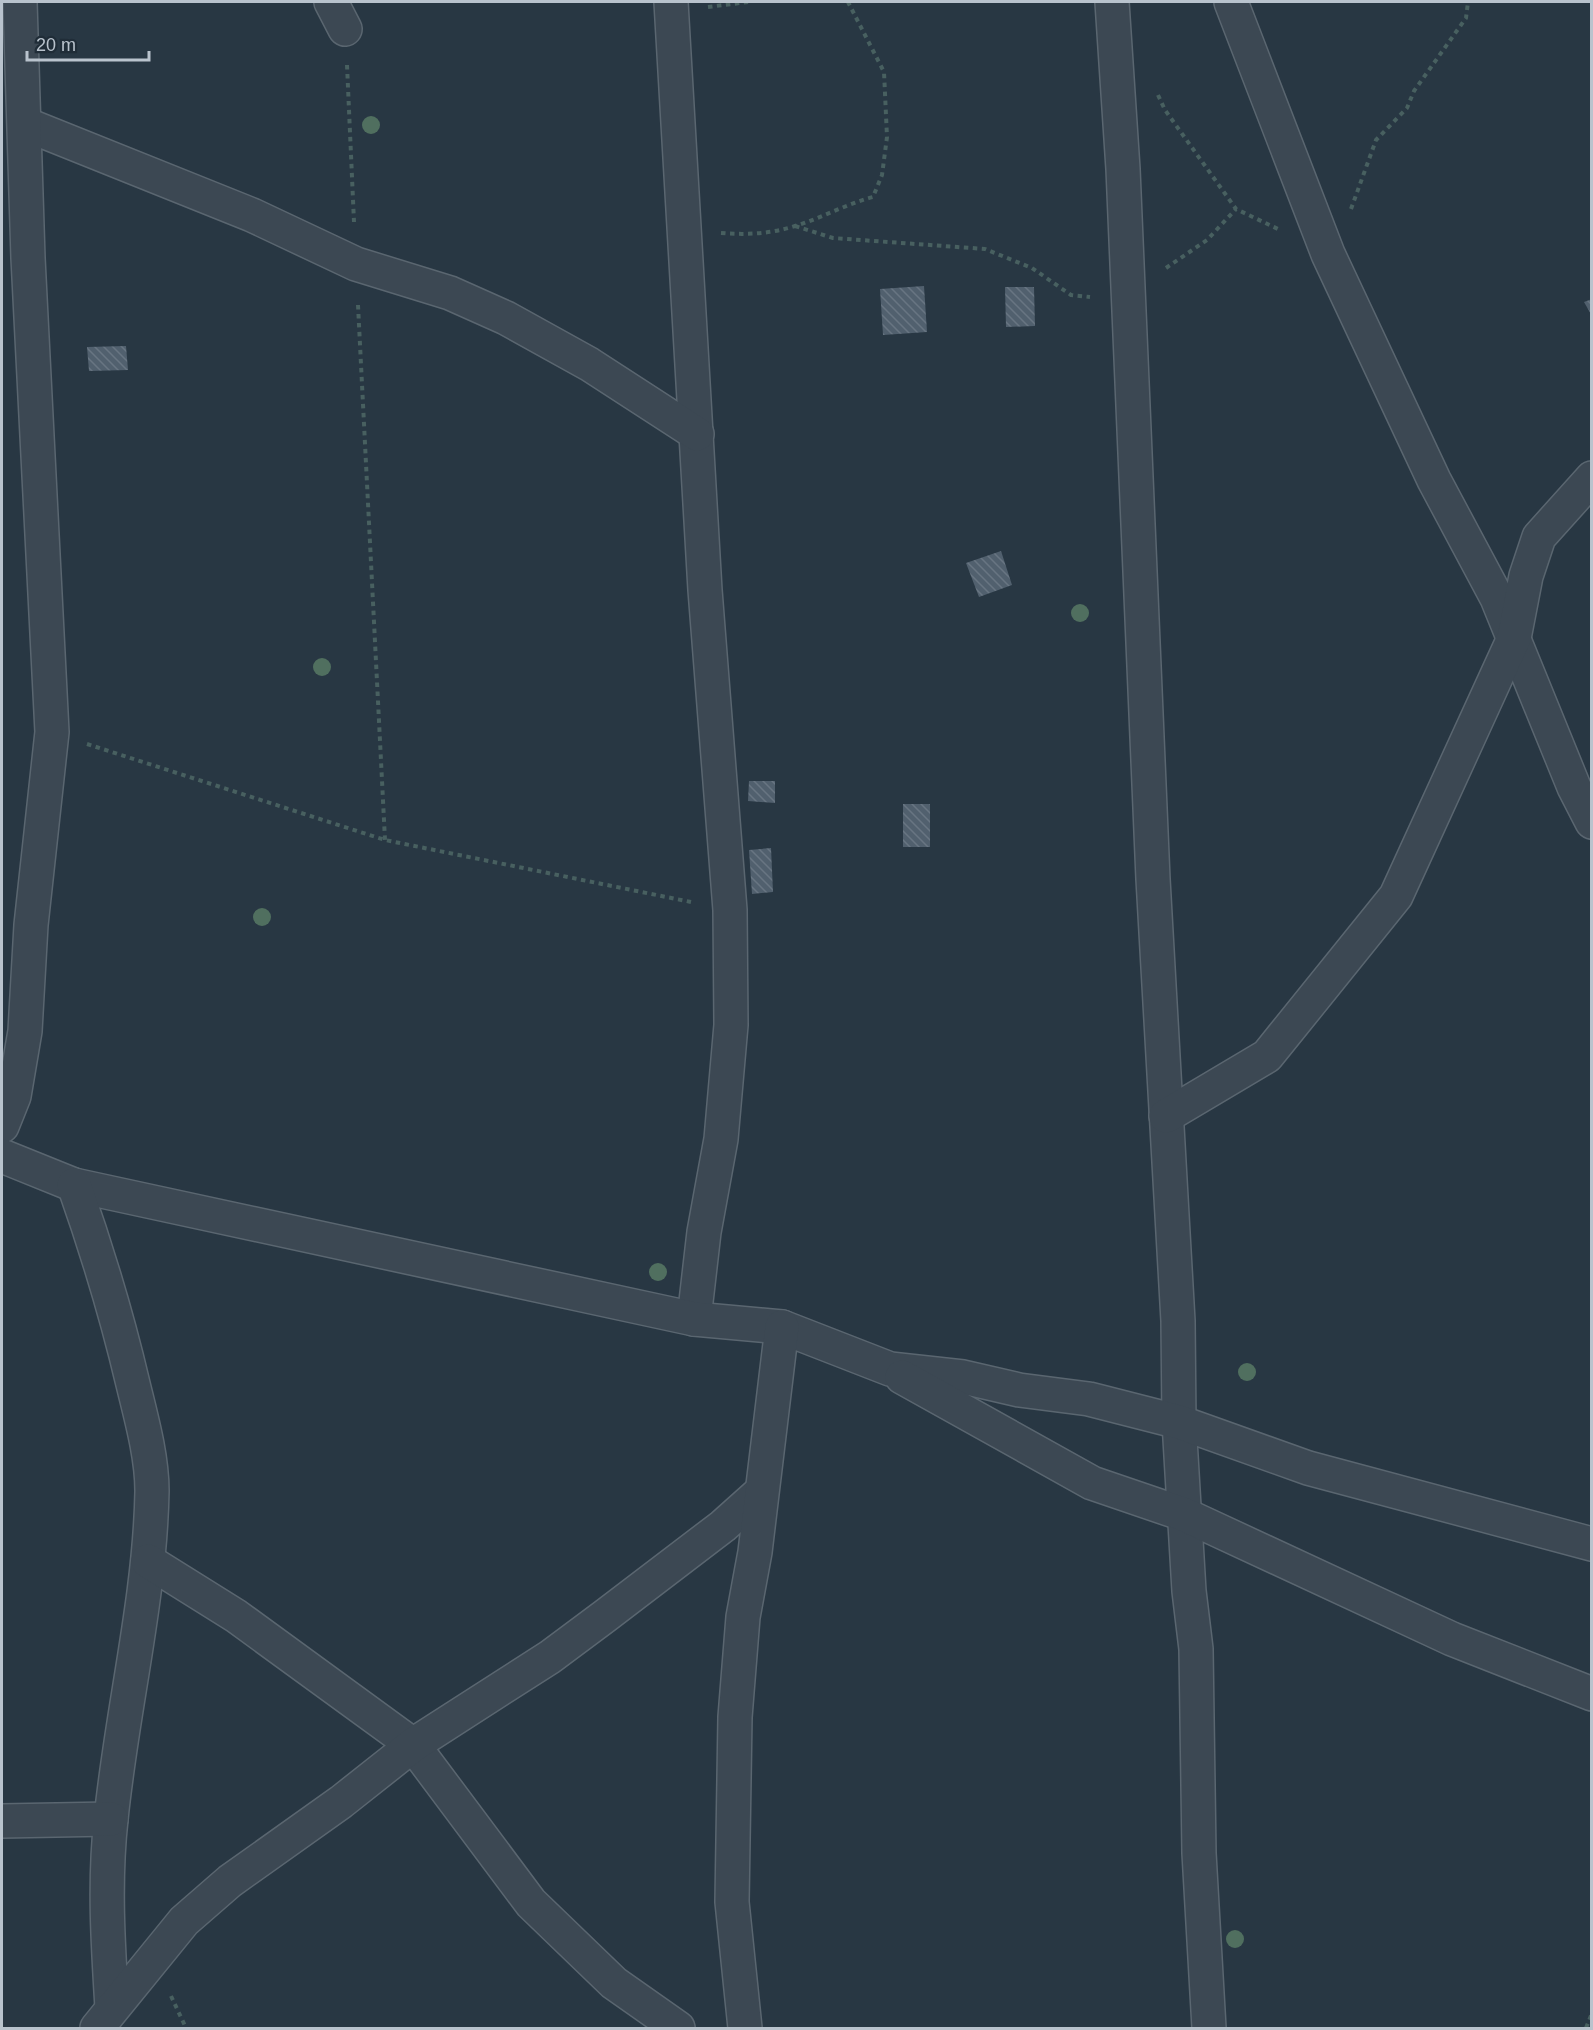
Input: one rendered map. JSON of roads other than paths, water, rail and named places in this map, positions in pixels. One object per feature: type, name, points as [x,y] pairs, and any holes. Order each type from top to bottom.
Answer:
[{"type":"street","points":[[2,1126],[14,1096],[25,1031],[31,924],[52,732],[28,258],[20,2]]},
{"type":"street","points":[[671,2],[705,591],[730,910],[731,1025],[723,1116],[704,1232],[694,1319]]},
{"type":"street","points":[[1112,2],[1123,169],[1166,1116],[1178,1322],[1183,1514],[1196,1649],[1198,1853],[1209,2028]]},
{"type":"street","points":[[1231,2],[1328,254],[1434,480],[1497,598],[1574,787],[1592,822]]},
{"type":"street","points":[[25,124],[252,214],[356,264],[450,293],[506,318],[589,364],[697,434]]},
{"type":"street","points":[[1166,1116],[1267,1056],[1396,896],[1514,638],[1526,576],[1539,537],[1592,478]]},
{"type":"street","points":[[2,1156],[74,1185],[694,1319],[782,1327],[890,1370],[1092,1483],[1183,1514],[1452,1640],[1592,1694]]},
{"type":"street","points":[[74,1185],[113,1303],[141,1415],[152,1488],[145,1599],[137,1632],[111,1819],[104,2018]]},
{"type":"street","points":[[745,2028],[732,1902],[734,1749],[743,1617],[755,1552],[782,1327]]},
{"type":"street","points":[[890,1370],[963,1377],[1020,1390],[1089,1399],[1179,1422],[1308,1468],[1592,1544]]},
{"type":"street","points":[[104,2018],[192,1914],[230,1881],[341,1803],[412,1745],[568,1643],[684,1556],[762,1492]]},
{"type":"street","points":[[148,1561],[236,1616],[412,1745],[531,1903],[614,1983],[678,2028]]},
{"type":"street","points":[[2,1821],[111,1819]]}]
